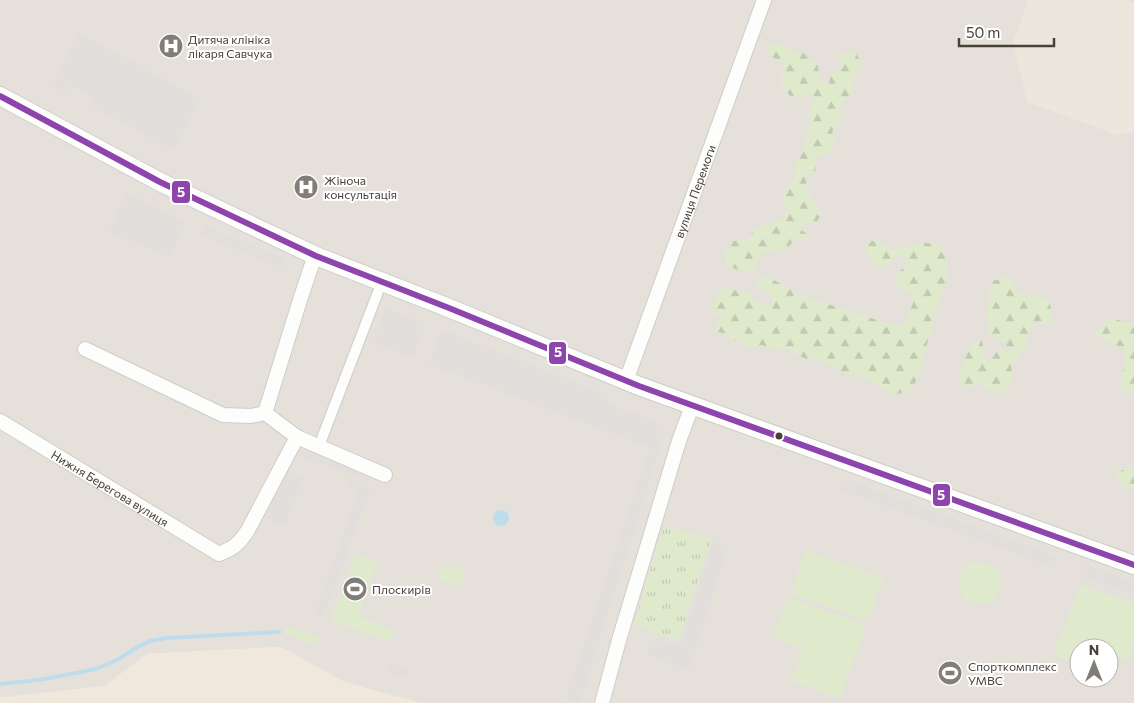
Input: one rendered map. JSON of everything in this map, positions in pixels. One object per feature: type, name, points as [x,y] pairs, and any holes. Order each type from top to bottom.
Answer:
[{"type":"street","name":"вулиця Перемоги","points":[[626,381],[764,0]]},
{"type":"street","points":[[0,96],[160,182],[316,256],[692,406],[1134,565]]},
{"type":"street","points":[[265,413],[300,300],[316,256]]},
{"type":"street","points":[[319,446],[378,292]]},
{"type":"street","points":[[84,349],[223,415],[245,416],[265,413],[297,436],[384,475]]},
{"type":"street","points":[[602,703],[679,441],[692,406]]},
{"type":"street","name":"Нижня Берегова вулиця","points":[[0,421],[219,554],[232,549],[240,542],[248,530],[297,436]]},
{"type":"shaded area","points":[[0,0],[757,0],[623,374],[319,251],[162,177],[0,89]]},
{"type":"shaded area","points":[[770,0],[1134,0],[1134,558],[634,378]]},
{"type":"shaded area","points":[[1028,0],[1125,0],[1134,3],[1134,132],[1118,135],[1027,102],[1013,43]]},
{"type":"shaded area","points":[[79,32],[201,99],[173,151],[90,105],[93,98],[71,86],[66,93],[53,85]]},
{"type":"shaded area","points":[[0,103],[157,187],[1134,572],[1134,703],[420,703],[344,682],[281,647],[147,654],[105,686],[0,698]]},
{"type":"shaded area","points":[[127,192],[187,222],[170,259],[109,231]]},
{"type":"shaded area","points":[[206,226],[286,259],[282,268],[201,235]]},
{"type":"shaded area","points":[[386,307],[426,324],[413,358],[373,343]]},
{"type":"shaded area","points":[[441,329],[610,396],[608,404],[656,421],[662,426],[665,433],[580,703],[565,698],[650,448],[428,364]]},
{"type":"shaded area","points":[[304,447],[371,472],[368,482],[300,456]]},
{"type":"shaded area","points":[[285,471],[303,478],[285,526],[265,518]]},
{"type":"shaded area","points":[[842,478],[1059,557],[1054,568],[838,489]]},
{"type":"shaded area","points":[[350,479],[371,488],[324,617],[315,613],[359,489],[348,485]]},
{"type":"shaded area","points":[[713,541],[729,546],[689,670],[646,655],[652,638],[679,647]]},
{"type":"shaded area","points":[[1084,564],[1134,582],[1134,595],[1080,576]]},
{"type":"shaded area","points":[[281,647],[344,682],[420,703],[0,703],[0,698],[105,686],[147,654]]},
{"type":"shaded area","points":[[390,663],[409,670],[406,678],[387,671]]},
{"type":"green space","points":[[776,44],[805,54],[818,66],[819,80],[829,86],[830,74],[844,67],[836,55],[855,51],[863,66],[855,72],[852,92],[838,105],[843,117],[832,132],[837,139],[834,146],[828,153],[818,156],[815,172],[806,175],[806,186],[812,200],[822,213],[816,223],[803,224],[801,230],[809,235],[805,240],[794,241],[787,248],[761,253],[755,269],[747,271],[726,265],[724,255],[733,241],[749,240],[753,229],[784,218],[788,210],[784,201],[784,190],[795,179],[794,166],[801,154],[810,129],[809,112],[814,99],[812,93],[803,98],[792,98],[782,87],[783,63],[769,55],[768,47]]},
{"type":"green space","points":[[868,241],[881,241],[893,249],[926,243],[936,244],[944,250],[948,267],[944,287],[912,390],[894,395],[854,372],[850,376],[817,359],[809,360],[795,354],[788,348],[775,350],[762,345],[748,348],[741,345],[738,341],[728,338],[730,334],[717,332],[714,324],[724,318],[722,314],[715,315],[711,308],[721,288],[747,292],[761,303],[773,304],[771,294],[758,287],[757,277],[769,277],[800,295],[883,322],[899,325],[906,322],[915,297],[898,287],[895,276],[906,265],[907,258],[898,255],[885,266],[875,267],[871,257],[865,250]]},
{"type":"green space","points":[[1009,276],[1017,290],[1021,293],[1049,300],[1053,316],[1048,324],[1032,321],[1025,346],[1011,367],[1013,375],[1008,391],[1001,395],[987,389],[980,383],[968,388],[959,382],[964,360],[975,341],[982,340],[984,355],[988,363],[1000,348],[1010,353],[1013,350],[989,333],[986,313],[993,281]]},
{"type":"green space","points":[[1112,318],[1134,325],[1134,395],[1119,388],[1127,351],[1094,334]]},
{"type":"green space","points":[[1134,466],[1134,490],[1125,487],[1114,473]]},
{"type":"green space","points":[[664,525],[711,540],[678,641],[634,625]]},
{"type":"green space","points":[[805,551],[883,578],[868,621],[791,594]]},
{"type":"green space","name":"Плоскирів","points":[[356,553],[378,561],[358,616],[394,630],[389,642],[331,620]]},
{"type":"green space","points":[[975,561],[997,568],[1001,579],[995,601],[986,605],[963,599],[958,586],[963,567]]},
{"type":"green space","points":[[444,564],[466,571],[460,588],[438,579]]},
{"type":"green space","points":[[1081,585],[1134,604],[1134,653],[1131,652],[1128,660],[1119,657],[1119,638],[1069,638],[1069,661],[1053,655]]},
{"type":"green space","points":[[788,597],[866,625],[840,698],[792,681],[803,649],[774,638]]},
{"type":"green space","points":[[288,626],[319,638],[316,646],[285,633]]},
{"type":"water","points":[[501,510],[509,518],[501,526],[493,518]]},
{"type":"waterway","points":[[0,684],[39,680],[96,669],[119,659],[150,641],[166,638],[279,632]]},
{"type":"transit line","name":"5","points":[[0,96],[160,182],[316,256],[639,386],[1134,565]]},
{"type":"place","name":"Дитяча клініка лікаря Савчука","points":[[171,46]]},
{"type":"place","name":"Жіноча консультація","points":[[306,187]]},
{"type":"place","name":"Плоскирів","points":[[355,589]]},
{"type":"place","name":"Спорткомплекс УМВС","points":[[950,673]]}]
